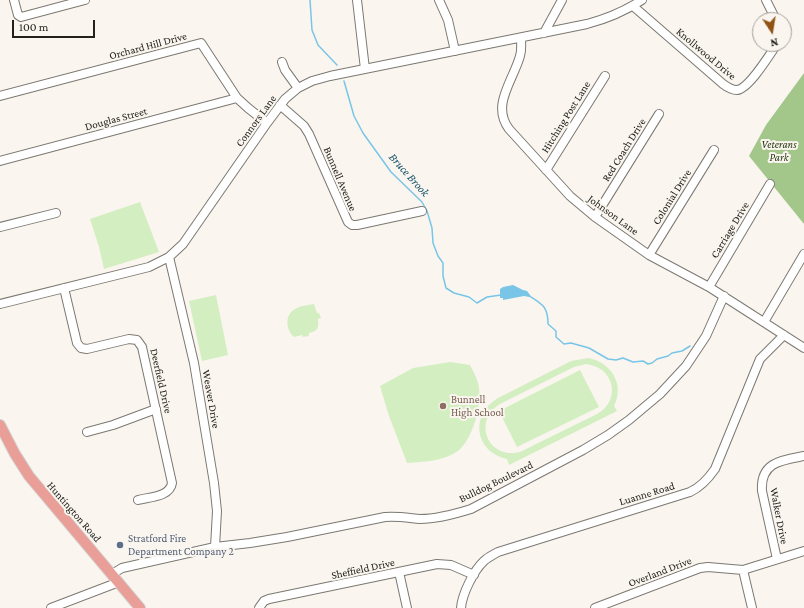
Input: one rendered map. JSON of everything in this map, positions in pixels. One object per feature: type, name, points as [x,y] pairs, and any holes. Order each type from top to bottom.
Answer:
[{"type":"main road","name":"Huntington Road","points":[[0,425],[20,464],[33,482],[140,608]]},
{"type":"street","points":[[14,0],[19,17],[24,17],[86,0]]},
{"type":"street","points":[[358,0],[365,69]]},
{"type":"street","points":[[439,0],[448,20],[455,51]]},
{"type":"street","points":[[544,33],[562,0]]},
{"type":"street","name":"Connors Lane","points":[[0,304],[149,267],[169,257],[183,244],[200,222],[267,122],[280,105],[298,88],[320,78],[521,38],[600,20],[633,6],[642,0]]},
{"type":"street","points":[[766,0],[772,12]]},
{"type":"street","name":"Knollwood Drive","points":[[633,6],[722,84],[730,89],[737,90],[747,85],[771,52]]},
{"type":"street","name":"Johnson Lane","points":[[521,38],[520,56],[505,96],[502,114],[504,122],[509,129],[546,170],[570,196],[595,217],[649,255],[709,286],[804,348]]},
{"type":"street","name":"Orchard Hill Drive","points":[[0,96],[201,43],[238,98],[248,108],[267,122]]},
{"type":"street","points":[[282,62],[285,70],[298,88]]},
{"type":"street","name":"Hitching Post Lane","points":[[546,170],[605,76]]},
{"type":"street","name":"Douglas Street","points":[[0,161],[238,98]]},
{"type":"street","name":"Bunnell Avenue","points":[[280,105],[304,126],[309,134],[348,222],[352,225],[422,211]]},
{"type":"street","name":"Red Coach Drive","points":[[595,217],[659,114]]},
{"type":"street","name":"Colonial Drive","points":[[649,255],[714,150]]},
{"type":"street","name":"Carriage Drive","points":[[709,286],[770,184]]},
{"type":"street","points":[[0,227],[56,213]]},
{"type":"street","points":[[764,322],[804,254]]},
{"type":"street","name":"Weaver Drive","points":[[169,257],[194,362],[214,483],[217,511],[215,547]]},
{"type":"street","name":"Deerfield Drive","points":[[64,288],[77,343],[81,348],[87,349],[129,339],[134,339],[139,342],[156,409],[172,485],[166,493],[138,500]]},
{"type":"street","name":"Bulldog Boulevard","points":[[112,574],[122,568],[215,547],[287,537],[385,517],[396,516],[421,519],[448,516],[477,506],[583,450],[608,435],[660,394],[686,366],[706,336],[724,296]]},
{"type":"street","name":"Luanne Road","points":[[461,608],[463,595],[474,575],[483,562],[498,552],[690,492],[698,488],[705,482],[715,469],[760,359],[784,335]]},
{"type":"street","points":[[87,432],[114,425],[156,409]]},
{"type":"street","name":"Walker Drive","points":[[777,559],[761,482],[768,468],[775,463],[804,456]]},
{"type":"street","name":"Overland Drive","points":[[595,608],[700,568],[708,567],[743,570],[804,551]]},
{"type":"street","name":"Sheffield Drive","points":[[258,608],[264,601],[269,599],[437,564],[451,565],[474,575]]},
{"type":"street","points":[[743,570],[752,608]]},
{"type":"street","points":[[399,572],[407,608]]},
{"type":"street","points":[[51,608],[119,582]]},
{"type":"green space","name":"Veterans Park","points":[[804,73],[804,224],[749,156],[766,125]]},
{"type":"green space","points":[[140,202],[159,252],[104,269],[90,219]]},
{"type":"green space","points":[[216,295],[228,355],[202,361],[189,301]]},
{"type":"green space","points":[[314,304],[317,313],[319,313],[321,318],[318,319],[317,329],[309,333],[309,336],[303,337],[302,335],[294,337],[289,331],[287,323],[289,315],[297,308]]},
{"type":"green space","points":[[588,358],[596,360],[609,369],[617,382],[617,398],[614,406],[617,411],[509,465],[507,459],[496,455],[488,449],[482,441],[480,423],[483,414],[489,405],[498,398],[571,361]],"holes":[[[586,364],[596,366],[608,377],[611,385],[612,393],[610,401],[605,408],[597,414],[520,452],[509,453],[499,450],[492,445],[486,429],[487,420],[492,411],[500,404],[574,367]]]},
{"type":"green space","points":[[450,362],[470,365],[478,382],[480,395],[479,404],[472,431],[468,439],[458,451],[446,457],[407,463],[389,416],[380,386],[413,368]]},
{"type":"green space","points":[[580,370],[599,407],[517,447],[499,411]]},
{"type":"water","points":[[513,285],[527,291],[530,295],[529,297],[524,296],[503,300],[503,298],[500,298],[500,289]]},
{"type":"waterway","name":"Bruce Brook","points":[[310,0],[312,30],[318,45],[337,65]]},
{"type":"waterway","name":"Bruce Brook","points":[[344,81],[354,116],[363,133],[391,172],[422,202],[427,211],[432,228],[433,243],[438,256],[443,263],[443,276],[446,288],[454,293],[469,297],[477,303],[487,297],[501,295]]},
{"type":"waterway","name":"Bruce Brook","points":[[528,295],[543,306],[547,313],[548,324],[556,331],[556,337],[564,344],[571,343],[589,348],[608,359],[616,360],[623,358],[633,362],[643,361],[648,364],[672,353],[682,351],[690,346]]},
{"type":"place","name":"Bunnell High School","points":[[443,406]]},
{"type":"place","name":"Stratford Fire Department Company 2","points":[[120,545]]}]
